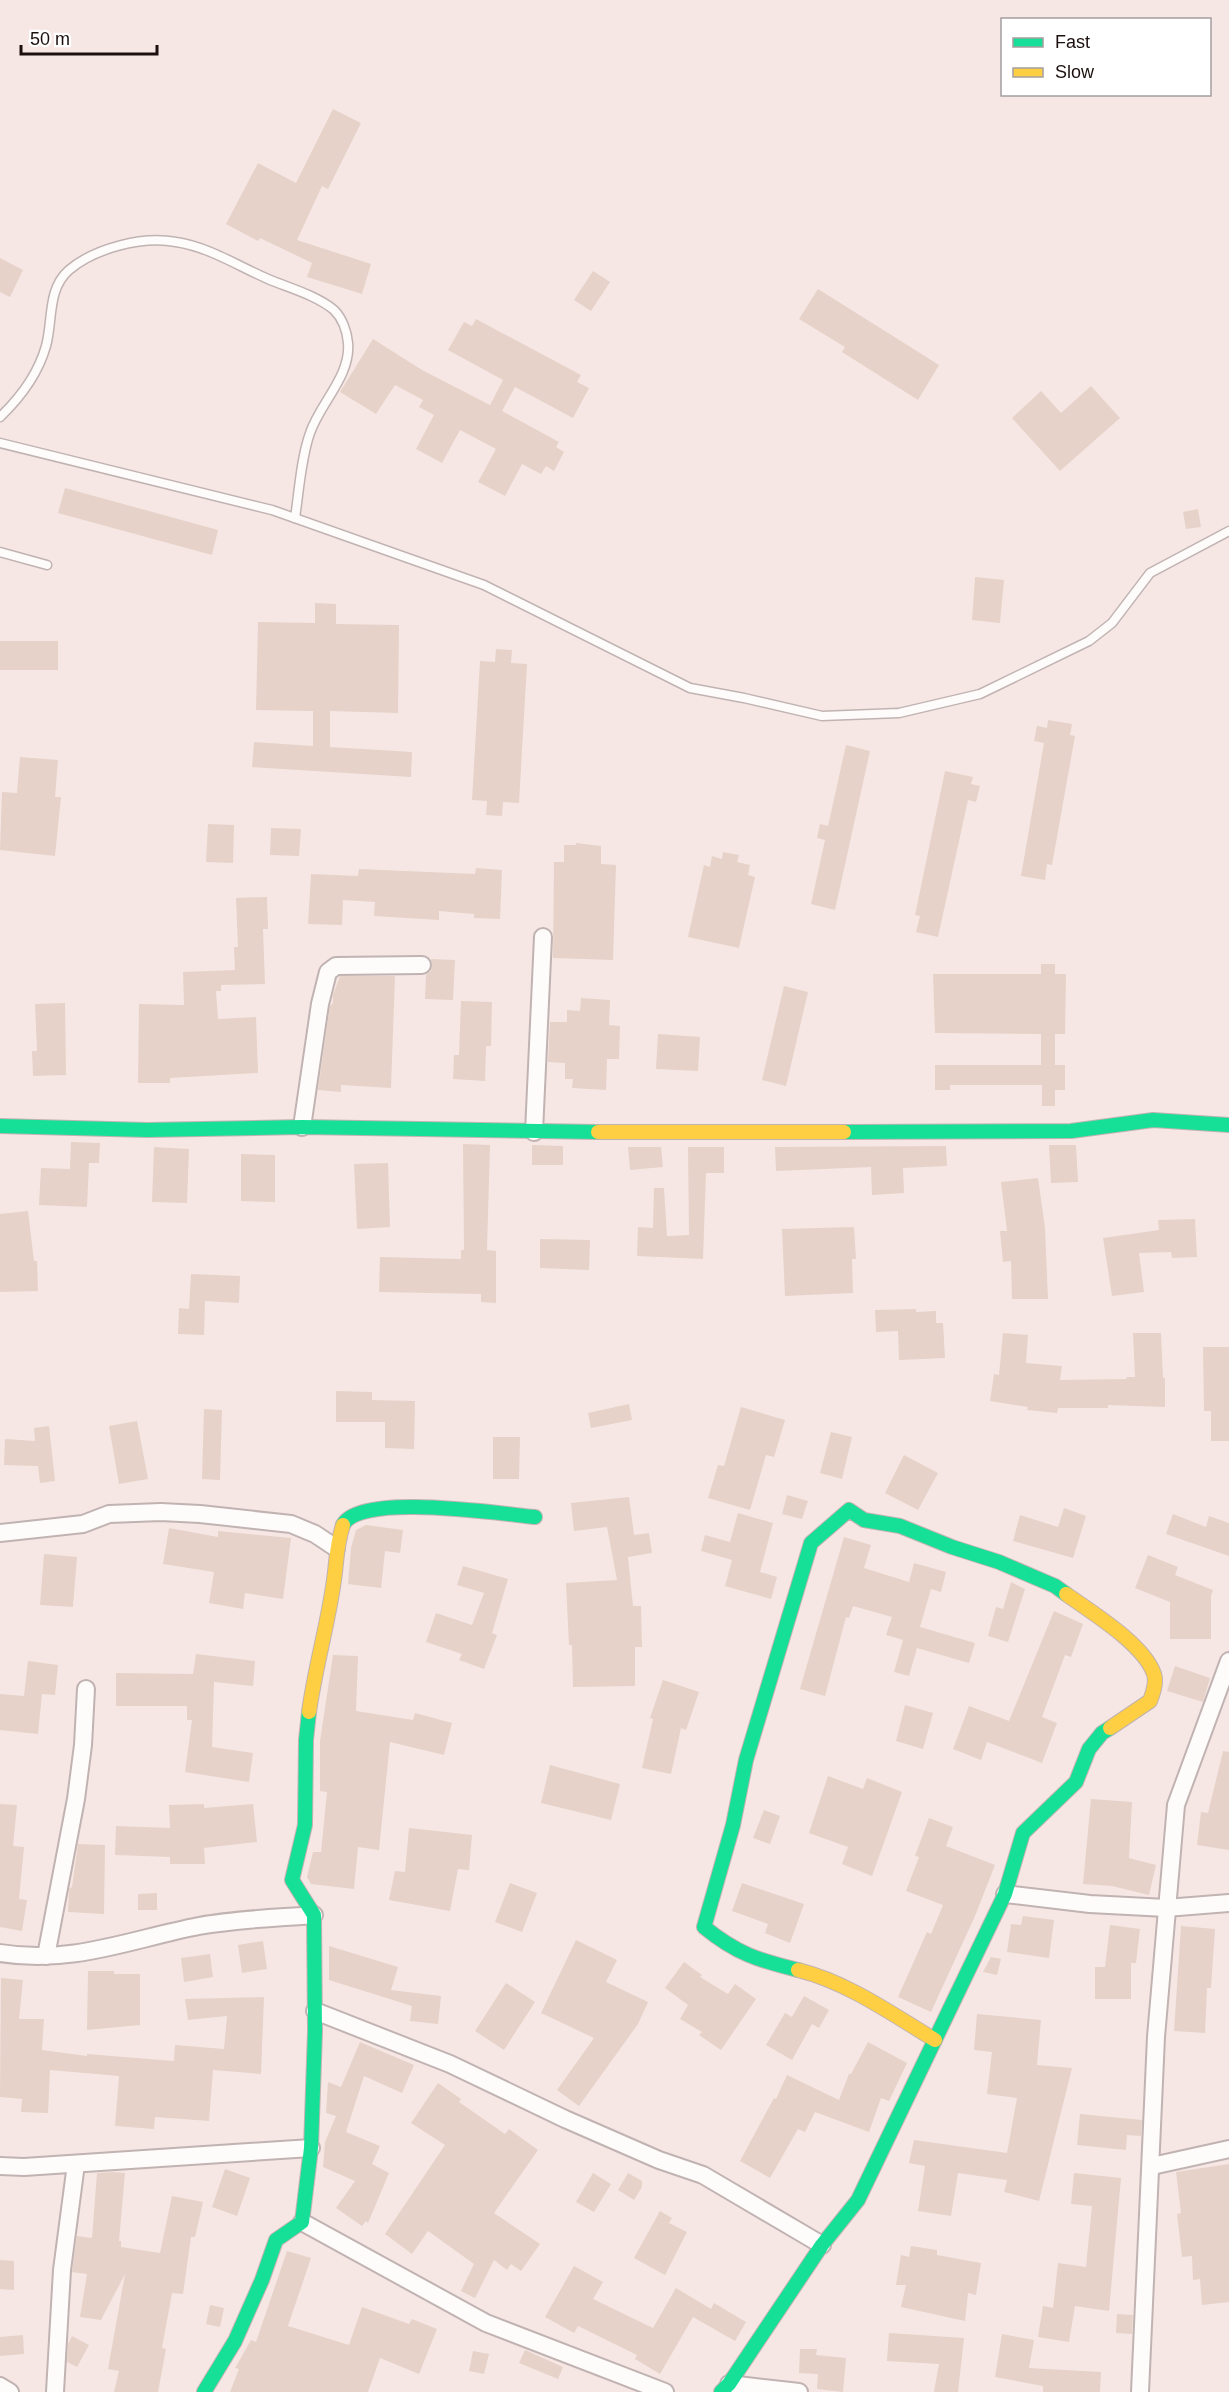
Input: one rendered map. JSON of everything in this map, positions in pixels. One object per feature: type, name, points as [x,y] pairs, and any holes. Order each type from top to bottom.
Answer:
[{"type":"street","points":[[534,1132],[543,937]]},
{"type":"street","points":[[302,1127],[318,1015],[328,972],[336,966],[422,965]]},
{"type":"street","points":[[0,1126],[147,1130],[302,1127],[632,1133],[1071,1131],[1153,1120],[1229,1125]]},
{"type":"street","points":[[204,2392],[235,2341],[262,2280],[276,2240],[302,2222],[311,2148],[315,2011],[314,1915],[292,1881],[305,1825],[306,1740],[313,1682],[335,1573],[336,1548],[344,1522],[354,1514],[365,1510],[417,1506],[535,1517]]},
{"type":"street","points":[[725,2388],[822,2245],[858,2200],[935,2040],[1005,1894],[1023,1833],[1076,1782],[1089,1749],[1102,1733],[1150,1701],[1155,1677],[1148,1661],[1121,1634],[1055,1587],[999,1562],[952,1547],[900,1526],[864,1520],[849,1510],[811,1543],[746,1760],[733,1825],[704,1927],[722,1942],[756,1960],[817,1976],[880,2007],[935,2040]]},
{"type":"street","points":[[0,1533],[83,1524],[109,1514],[180,1513],[291,1524],[315,1534],[336,1548]]},
{"type":"street","points":[[1140,2392],[1152,2166],[1156,2037],[1176,1805],[1229,1661]]},
{"type":"street","points":[[46,1956],[76,1799],[83,1745],[86,1689]]},
{"type":"street","points":[[1005,1894],[1090,1904],[1166,1908],[1229,1903]]},
{"type":"street","points":[[0,1953],[17,1956],[46,1956],[106,1949],[199,1926],[314,1915]]},
{"type":"street","points":[[315,2011],[450,2064],[659,2160],[703,2175],[822,2245]]},
{"type":"street","points":[[0,2166],[76,2164],[311,2148]]},
{"type":"street","points":[[1152,2166],[1229,2149]]},
{"type":"street","points":[[55,2392],[62,2270],[76,2164]]},
{"type":"street","points":[[302,2222],[486,2323],[665,2392]]},
{"type":"street","points":[[0,2386],[10,2392]]},
{"type":"street","points":[[725,2388],[799,2392]]},
{"type":"lane","points":[[0,417],[28,386],[41,362],[47,344],[56,284],[68,270],[86,259],[140,242],[176,242],[204,249],[334,310],[344,325],[348,342],[347,357],[338,381],[323,404],[309,434],[295,518]]},
{"type":"lane","points":[[0,443],[272,510],[484,585],[690,688],[822,716],[899,713],[980,694],[1089,641],[1112,622],[1150,573],[1229,531]]},
{"type":"lane","points":[[0,552],[47,566]]},
{"type":"building","points":[[333,109],[361,123],[328,189],[322,186],[297,240],[371,264],[362,294],[307,277],[312,263],[260,238],[258,241],[226,224],[258,163],[296,183]]},
{"type":"building","points":[[0,258],[23,270],[10,297],[0,292]]},
{"type":"building","points":[[593,271],[610,282],[591,311],[574,300]]},
{"type":"building","points":[[818,289],[939,365],[918,400],[842,352],[845,347],[799,319]]},
{"type":"building","points":[[476,319],[581,375],[577,382],[589,388],[573,418],[515,387],[502,411],[559,442],[556,447],[564,452],[554,471],[546,466],[541,474],[522,464],[505,496],[478,482],[496,449],[460,430],[442,463],[416,449],[434,415],[419,407],[423,400],[395,385],[376,414],[340,392],[373,339],[422,370],[490,405],[503,380],[448,350],[464,322],[472,326]]},
{"type":"building","points":[[1091,386],[1120,418],[1060,471],[1012,418],[1041,391],[1061,413]]},
{"type":"building","points":[[65,488],[218,530],[212,555],[58,513]]},
{"type":"building","points":[[1198,509],[1201,527],[1186,529],[1183,512]]},
{"type":"building","points":[[975,577],[1004,580],[1000,623],[972,620]]},
{"type":"building","points":[[315,603],[336,604],[336,624],[399,625],[398,713],[330,711],[330,747],[412,752],[411,777],[252,767],[254,742],[313,746],[313,711],[256,710],[258,622],[315,623]]},
{"type":"building","points":[[0,641],[58,641],[58,670],[0,670]]},
{"type":"building","points":[[496,649],[512,650],[511,663],[527,664],[519,803],[503,802],[502,816],[486,815],[487,801],[472,800],[480,661],[495,662]]},
{"type":"building","points":[[1048,720],[1072,724],[1070,735],[1075,736],[1052,865],[1047,864],[1045,880],[1021,876],[1044,743],[1034,741],[1037,726],[1047,728]]},
{"type":"building","points":[[846,745],[870,751],[835,910],[811,904],[825,840],[817,838],[820,824],[828,826]]},
{"type":"building","points":[[20,757],[58,760],[55,797],[61,797],[55,856],[0,850],[2,792],[17,793]]},
{"type":"building","points":[[945,771],[973,777],[971,784],[980,786],[976,802],[968,800],[938,937],[916,932],[920,916],[915,915]]},
{"type":"building","points":[[208,824],[234,825],[233,863],[206,862]]},
{"type":"building","points":[[271,828],[301,829],[299,856],[270,855]]},
{"type":"building","points":[[576,843],[601,846],[601,864],[616,865],[613,960],[553,958],[554,862],[564,862],[564,845],[576,845]]},
{"type":"building","points":[[723,852],[739,855],[737,862],[750,865],[748,875],[755,877],[739,948],[688,937],[704,865],[710,867],[712,856],[722,859]]},
{"type":"building","points":[[476,868],[502,870],[500,919],[474,918],[474,914],[439,911],[439,920],[374,916],[375,902],[343,900],[342,925],[308,924],[311,874],[358,876],[359,869],[475,874]]},
{"type":"building","points":[[267,897],[268,929],[263,929],[265,984],[221,985],[221,991],[216,991],[218,1019],[256,1017],[258,1073],[170,1078],[170,1083],[138,1083],[139,1004],[184,1005],[183,972],[235,970],[234,947],[238,947],[236,898]]},
{"type":"building","points":[[431,959],[455,960],[453,1000],[425,999],[426,975],[431,971]]},
{"type":"building","points":[[1041,964],[1055,964],[1055,974],[1066,974],[1065,1034],[1055,1034],[1055,1065],[1065,1065],[1065,1090],[1055,1090],[1055,1106],[1042,1106],[1042,1085],[950,1085],[950,1090],[935,1090],[935,1065],[1041,1065],[1041,1034],[935,1033],[933,974],[1041,974]]},
{"type":"building","points":[[340,976],[395,976],[391,1088],[341,1085],[341,1092],[318,1090],[330,1006],[333,1003],[333,995]]},
{"type":"building","points":[[784,986],[808,992],[786,1086],[762,1080]]},
{"type":"building","points":[[581,998],[610,1000],[609,1025],[620,1026],[619,1059],[607,1059],[606,1090],[572,1088],[573,1079],[565,1079],[565,1063],[548,1062],[550,1022],[567,1022],[567,1010],[580,1011]]},
{"type":"building","points":[[461,1001],[492,1002],[491,1046],[486,1046],[485,1081],[453,1079],[454,1055],[459,1055]]},
{"type":"building","points":[[65,1003],[66,1075],[33,1076],[32,1051],[37,1051],[35,1004]]},
{"type":"building","points":[[658,1034],[700,1037],[698,1071],[656,1069]]},
{"type":"building","points":[[71,1142],[100,1143],[99,1163],[89,1163],[87,1207],[39,1205],[41,1168],[70,1169]]},
{"type":"building","points":[[463,1144],[490,1145],[487,1250],[496,1251],[496,1303],[481,1302],[481,1294],[379,1292],[380,1257],[461,1259],[461,1250],[464,1250]]},
{"type":"building","points":[[532,1145],[563,1146],[563,1165],[532,1165]]},
{"type":"building","points":[[1049,1145],[1076,1145],[1078,1182],[1051,1183]]},
{"type":"building","points":[[946,1146],[947,1166],[903,1168],[904,1193],[872,1195],[871,1167],[776,1171],[775,1147]]},
{"type":"building","points":[[154,1147],[189,1149],[187,1203],[152,1202]]},
{"type":"building","points":[[628,1147],[661,1147],[663,1167],[630,1170]]},
{"type":"building","points":[[688,1147],[724,1147],[724,1173],[706,1173],[703,1259],[637,1256],[638,1227],[653,1228],[654,1188],[664,1188],[667,1236],[689,1235]]},
{"type":"building","points":[[241,1154],[275,1155],[275,1202],[241,1201]]},
{"type":"building","points":[[388,1163],[390,1227],[357,1229],[354,1164]]},
{"type":"building","points":[[1038,1178],[1045,1228],[1048,1299],[1012,1299],[1011,1261],[1003,1262],[1000,1231],[1007,1231],[1001,1182]]},
{"type":"building","points":[[28,1211],[34,1261],[37,1261],[38,1291],[0,1292],[0,1214]]},
{"type":"building","points":[[1195,1219],[1197,1257],[1172,1258],[1171,1252],[1139,1253],[1144,1292],[1112,1296],[1103,1238],[1159,1230],[1158,1220]]},
{"type":"building","points":[[854,1227],[856,1259],[852,1259],[853,1293],[785,1296],[782,1229]]},
{"type":"building","points":[[540,1239],[590,1240],[589,1270],[540,1268]]},
{"type":"building","points":[[191,1274],[240,1276],[239,1303],[205,1301],[204,1335],[178,1334],[179,1308],[189,1309]]},
{"type":"building","points":[[916,1309],[916,1312],[936,1311],[936,1323],[943,1323],[945,1358],[899,1360],[898,1331],[876,1332],[875,1310]]},
{"type":"building","points":[[1003,1333],[1028,1335],[1026,1363],[1062,1366],[1060,1380],[1135,1377],[1133,1333],[1161,1333],[1165,1407],[1108,1405],[1108,1408],[1058,1408],[1057,1413],[1027,1410],[1028,1407],[990,1401],[994,1374],[999,1375]]},
{"type":"building","points":[[1203,1347],[1229,1347],[1229,1441],[1211,1441],[1211,1411],[1204,1411]]},
{"type":"building","points":[[336,1391],[372,1392],[372,1400],[415,1401],[414,1449],[385,1448],[385,1422],[336,1422]]},
{"type":"building","points":[[629,1404],[632,1420],[591,1428],[588,1413]]},
{"type":"building","points":[[741,1407],[785,1420],[774,1457],[766,1455],[750,1510],[708,1498],[718,1465],[724,1466]]},
{"type":"building","points":[[204,1409],[222,1410],[220,1480],[202,1479]]},
{"type":"building","points":[[137,1421],[148,1479],[119,1484],[109,1426]]},
{"type":"building","points":[[49,1426],[55,1481],[40,1483],[38,1466],[4,1465],[5,1439],[35,1441],[34,1428]]},
{"type":"building","points":[[831,1432],[852,1437],[842,1479],[820,1473]]},
{"type":"building","points":[[493,1437],[520,1437],[519,1479],[493,1479]]},
{"type":"building","points":[[904,1455],[938,1473],[918,1510],[885,1493]]},
{"type":"building","points":[[787,1495],[808,1501],[802,1519],[782,1514]]},
{"type":"building","points":[[629,1497],[634,1535],[649,1533],[652,1553],[628,1557],[633,1606],[641,1606],[642,1647],[635,1647],[635,1686],[573,1687],[572,1645],[569,1645],[566,1583],[617,1580],[607,1527],[574,1531],[571,1503]]},
{"type":"building","points":[[1064,1508],[1086,1516],[1073,1558],[1013,1541],[1020,1515],[1058,1527]]},
{"type":"building","points":[[738,1513],[773,1523],[760,1572],[777,1577],[771,1599],[725,1586],[732,1560],[701,1551],[705,1535],[730,1542]]},
{"type":"building","points":[[1173,1514],[1206,1527],[1209,1516],[1229,1523],[1229,1556],[1166,1534]]},
{"type":"building","points":[[366,1525],[403,1530],[400,1553],[385,1551],[381,1588],[348,1584],[351,1548],[356,1530]]},
{"type":"building","points":[[169,1528],[218,1537],[218,1531],[291,1538],[283,1599],[245,1593],[243,1609],[209,1603],[214,1572],[163,1564]]},
{"type":"building","points":[[844,1537],[871,1545],[864,1568],[909,1582],[914,1563],[946,1572],[941,1592],[931,1589],[920,1627],[975,1643],[969,1663],[917,1648],[909,1676],[894,1672],[903,1640],[886,1635],[892,1617],[853,1606],[849,1618],[846,1617],[825,1696],[800,1689]]},
{"type":"building","points":[[44,1554],[77,1557],[73,1607],[40,1605]]},
{"type":"building","points":[[1148,1555],[1178,1567],[1175,1575],[1213,1590],[1211,1639],[1170,1639],[1170,1602],[1135,1588]]},
{"type":"building","points":[[463,1566],[508,1579],[492,1633],[497,1635],[484,1669],[459,1660],[462,1654],[426,1642],[436,1613],[472,1625],[484,1593],[457,1585]]},
{"type":"building","points":[[1011,1582],[1025,1589],[1008,1642],[988,1636],[996,1607],[1003,1609]]},
{"type":"building","points":[[1054,1611],[1083,1624],[1071,1657],[1065,1655],[1042,1717],[1057,1723],[1042,1763],[987,1742],[981,1760],[953,1749],[969,1706],[1009,1721]]},
{"type":"building","points":[[196,1654],[255,1661],[253,1686],[214,1682],[212,1747],[253,1753],[249,1782],[185,1772],[192,1720],[187,1720],[187,1706],[116,1706],[116,1673],[193,1674]]},
{"type":"building","points":[[333,1655],[358,1656],[356,1711],[413,1720],[415,1713],[452,1723],[444,1755],[390,1742],[379,1850],[358,1847],[354,1889],[311,1884],[307,1877],[313,1852],[321,1852],[327,1792],[320,1791],[320,1741]]},
{"type":"building","points":[[28,1661],[58,1665],[55,1695],[42,1694],[38,1734],[0,1730],[0,1694],[24,1696]]},
{"type":"building","points":[[1175,1666],[1210,1678],[1203,1702],[1167,1691]]},
{"type":"building","points":[[663,1680],[699,1692],[686,1730],[681,1728],[671,1774],[642,1768],[653,1719],[650,1718]]},
{"type":"building","points":[[905,1705],[933,1713],[923,1749],[896,1741]]},
{"type":"building","points":[[1223,1751],[1229,1752],[1229,1850],[1197,1845],[1201,1812],[1208,1813]]},
{"type":"building","points":[[550,1765],[620,1784],[611,1820],[541,1803]]},
{"type":"building","points":[[828,1776],[863,1789],[867,1778],[902,1792],[872,1876],[842,1864],[848,1847],[809,1833]]},
{"type":"building","points":[[1091,1799],[1132,1802],[1129,1858],[1156,1865],[1149,1895],[1112,1886],[1083,1884]]},
{"type":"building","points":[[0,1804],[17,1805],[13,1846],[24,1847],[19,1899],[27,1900],[22,1931],[0,1927]]},
{"type":"building","points":[[204,1804],[204,1808],[253,1804],[257,1842],[204,1848],[205,1864],[170,1864],[170,1857],[115,1855],[116,1826],[170,1828],[169,1805]]},
{"type":"building","points":[[764,1810],[780,1816],[770,1844],[753,1838]]},
{"type":"building","points":[[929,1818],[953,1827],[946,1846],[995,1865],[975,1916],[931,2012],[898,1997],[927,1932],[931,1934],[943,1905],[906,1891],[919,1857],[915,1856]]},
{"type":"building","points":[[409,1828],[472,1835],[469,1870],[458,1869],[450,1911],[389,1900],[395,1871],[405,1872]]},
{"type":"building","points":[[78,1844],[105,1845],[104,1914],[68,1912],[69,1889],[72,1887]]},
{"type":"building","points":[[510,1883],[537,1893],[522,1932],[495,1922]]},
{"type":"building","points":[[742,1883],[804,1904],[790,1943],[765,1933],[768,1924],[732,1911]]},
{"type":"building","points":[[157,1893],[157,1910],[138,1910],[138,1894]]},
{"type":"building","points":[[1023,1916],[1054,1920],[1049,1958],[1007,1952],[1011,1924],[1021,1925]]},
{"type":"building","points":[[1110,1925],[1140,1929],[1136,1963],[1131,1963],[1131,1999],[1095,1999],[1095,1967],[1105,1967]]},
{"type":"building","points":[[1181,1926],[1215,1929],[1211,1988],[1207,1988],[1205,2033],[1174,2031]]},
{"type":"building","points":[[576,1940],[617,1960],[606,1982],[648,2002],[638,2024],[579,2106],[557,2090],[594,2038],[541,2013]]},
{"type":"building","points":[[263,1941],[267,1969],[242,1973],[238,1945]]},
{"type":"building","points":[[329,1946],[398,1967],[391,1990],[441,1996],[438,2024],[410,2021],[412,2006],[329,1980]]},
{"type":"building","points":[[210,1954],[213,1977],[184,1982],[181,1958]]},
{"type":"building","points":[[991,1957],[1001,1959],[997,1975],[983,1972]]},
{"type":"building","points":[[684,1962],[702,1975],[700,1977],[728,1994],[735,1984],[756,1999],[721,2050],[699,2035],[702,2032],[680,2019],[688,2005],[665,1988]]},
{"type":"building","points":[[88,1971],[140,1974],[140,2025],[87,2030]]},
{"type":"building","points":[[1,1978],[23,1980],[19,2019],[44,2019],[42,2050],[87,2056],[87,2054],[174,2061],[175,2045],[224,2049],[227,2016],[188,2020],[185,1999],[264,1997],[261,2074],[213,2070],[209,2121],[155,2117],[154,2129],[115,2126],[119,2076],[50,2070],[48,2113],[21,2112],[22,2099],[0,2097]]},
{"type":"building","points":[[506,1983],[535,2002],[504,2050],[475,2031]]},
{"type":"building","points":[[804,1996],[829,2010],[819,2028],[812,2024],[792,2060],[766,2045],[785,2013],[792,2017]]},
{"type":"building","points":[[977,2014],[1041,2020],[1037,2065],[1072,2068],[1039,2201],[1004,2192],[1007,2180],[958,2173],[951,2216],[918,2211],[925,2166],[909,2163],[914,2140],[1007,2153],[1017,2098],[987,2094],[992,2052],[974,2050]]},
{"type":"building","points":[[360,2042],[414,2065],[402,2093],[364,2076],[346,2132],[380,2146],[372,2164],[389,2173],[368,2223],[366,2221],[362,2226],[336,2208],[355,2181],[323,2167],[325,2142],[336,2116],[326,2113],[328,2082],[341,2087]]},
{"type":"building","points":[[868,2042],[907,2063],[889,2101],[881,2098],[869,2132],[815,2112],[805,2132],[798,2129],[770,2178],[740,2161],[774,2098],[776,2099],[787,2075],[839,2100],[849,2074]]},
{"type":"building","points":[[438,2083],[461,2099],[459,2102],[505,2134],[509,2129],[538,2150],[494,2213],[540,2244],[521,2271],[511,2264],[507,2270],[494,2260],[475,2298],[461,2291],[474,2264],[428,2231],[412,2254],[385,2234],[445,2145],[411,2123]]},
{"type":"building","points":[[1080,2114],[1142,2120],[1141,2136],[1127,2135],[1126,2150],[1077,2145]]},
{"type":"building","points":[[1229,2164],[1229,2302],[1202,2305],[1200,2279],[1193,2280],[1192,2256],[1182,2257],[1177,2214],[1181,2213],[1176,2172]]},
{"type":"building","points":[[225,2169],[250,2178],[237,2216],[212,2207]]},
{"type":"building","points":[[97,2173],[125,2173],[119,2241],[121,2241],[121,2247],[160,2253],[172,2196],[203,2202],[195,2237],[191,2237],[183,2294],[172,2293],[162,2348],[166,2349],[158,2392],[114,2392],[119,2371],[108,2369],[125,2274],[101,2320],[80,2317],[87,2274],[72,2272],[77,2236],[92,2238]]},
{"type":"building","points":[[593,2173],[611,2184],[594,2212],[576,2202]]},
{"type":"building","points":[[628,2173],[642,2181],[642,2187],[634,2200],[618,2190]]},
{"type":"building","points":[[1074,2173],[1121,2178],[1109,2311],[1075,2306],[1069,2342],[1038,2337],[1043,2306],[1053,2308],[1058,2263],[1086,2267],[1092,2206],[1071,2204]]},
{"type":"building","points":[[660,2211],[672,2218],[669,2223],[687,2232],[665,2275],[634,2258]]},
{"type":"building","points":[[911,2246],[937,2250],[937,2255],[981,2263],[976,2295],[968,2293],[965,2321],[901,2307],[906,2285],[896,2285],[901,2255],[909,2257]]},
{"type":"building","points":[[287,2251],[311,2258],[288,2326],[349,2345],[362,2307],[409,2324],[412,2319],[437,2329],[419,2374],[380,2358],[368,2392],[230,2392],[239,2369],[235,2368],[251,2340],[256,2342]]},
{"type":"building","points":[[0,2260],[14,2261],[14,2290],[0,2289]]},
{"type":"building","points":[[574,2266],[603,2282],[593,2299],[653,2328],[676,2288],[711,2309],[714,2303],[746,2322],[735,2341],[693,2317],[660,2374],[635,2359],[637,2355],[578,2326],[574,2333],[545,2317]]},
{"type":"building","points":[[210,2305],[224,2308],[220,2327],[206,2324]]},
{"type":"building","points":[[1117,2314],[1133,2315],[1132,2334],[1116,2333]]},
{"type":"building","points":[[889,2333],[964,2338],[958,2392],[934,2392],[939,2364],[887,2361]]},
{"type":"building","points":[[1002,2334],[1034,2340],[1029,2368],[1101,2372],[1100,2392],[1043,2392],[1043,2386],[995,2377]]},
{"type":"building","points":[[23,2335],[24,2354],[0,2356],[0,2337]]},
{"type":"building","points":[[72,2336],[89,2345],[77,2367],[67,2362],[68,2344]]},
{"type":"building","points":[[800,2349],[817,2349],[816,2355],[846,2358],[843,2392],[817,2389],[818,2374],[799,2373]]},
{"type":"building","points":[[525,2350],[563,2367],[558,2379],[519,2363]]},
{"type":"building","points":[[473,2351],[489,2354],[484,2374],[469,2371]]},
{"type":"traffic: fast","points":[[844,1132],[1071,1131],[1153,1120],[1229,1125]]},
{"type":"traffic: fast","points":[[0,1126],[147,1130],[302,1127],[598,1132]]},
{"type":"traffic: fast","points":[[343,1525],[354,1515],[375,1509],[402,1507],[432,1507],[535,1517]]},
{"type":"traffic: fast","points":[[798,1970],[748,1955],[727,1944],[704,1927],[733,1825],[746,1760],[811,1543],[849,1510],[864,1520],[900,1526],[952,1547],[999,1562],[1055,1586],[1066,1594]]},
{"type":"traffic: fast","points":[[204,2392],[235,2341],[262,2280],[276,2240],[302,2222],[311,2148],[315,2031],[314,1915],[292,1880],[305,1825],[306,1740],[309,1712]]},
{"type":"traffic: fast","points":[[721,2392],[729,2384],[822,2245],[858,2200],[1005,1894],[1023,1833],[1076,1782],[1089,1749],[1102,1733],[1110,1728]]},
{"type":"traffic: slow","points":[[598,1132],[844,1132]]},
{"type":"traffic: slow","points":[[309,1712],[343,1525]]},
{"type":"traffic: slow","points":[[1066,1594],[1102,1619],[1140,1651],[1155,1677],[1150,1701],[1110,1728]]},
{"type":"traffic: slow","points":[[798,1970],[816,1975],[852,1991],[935,2040]]}]
